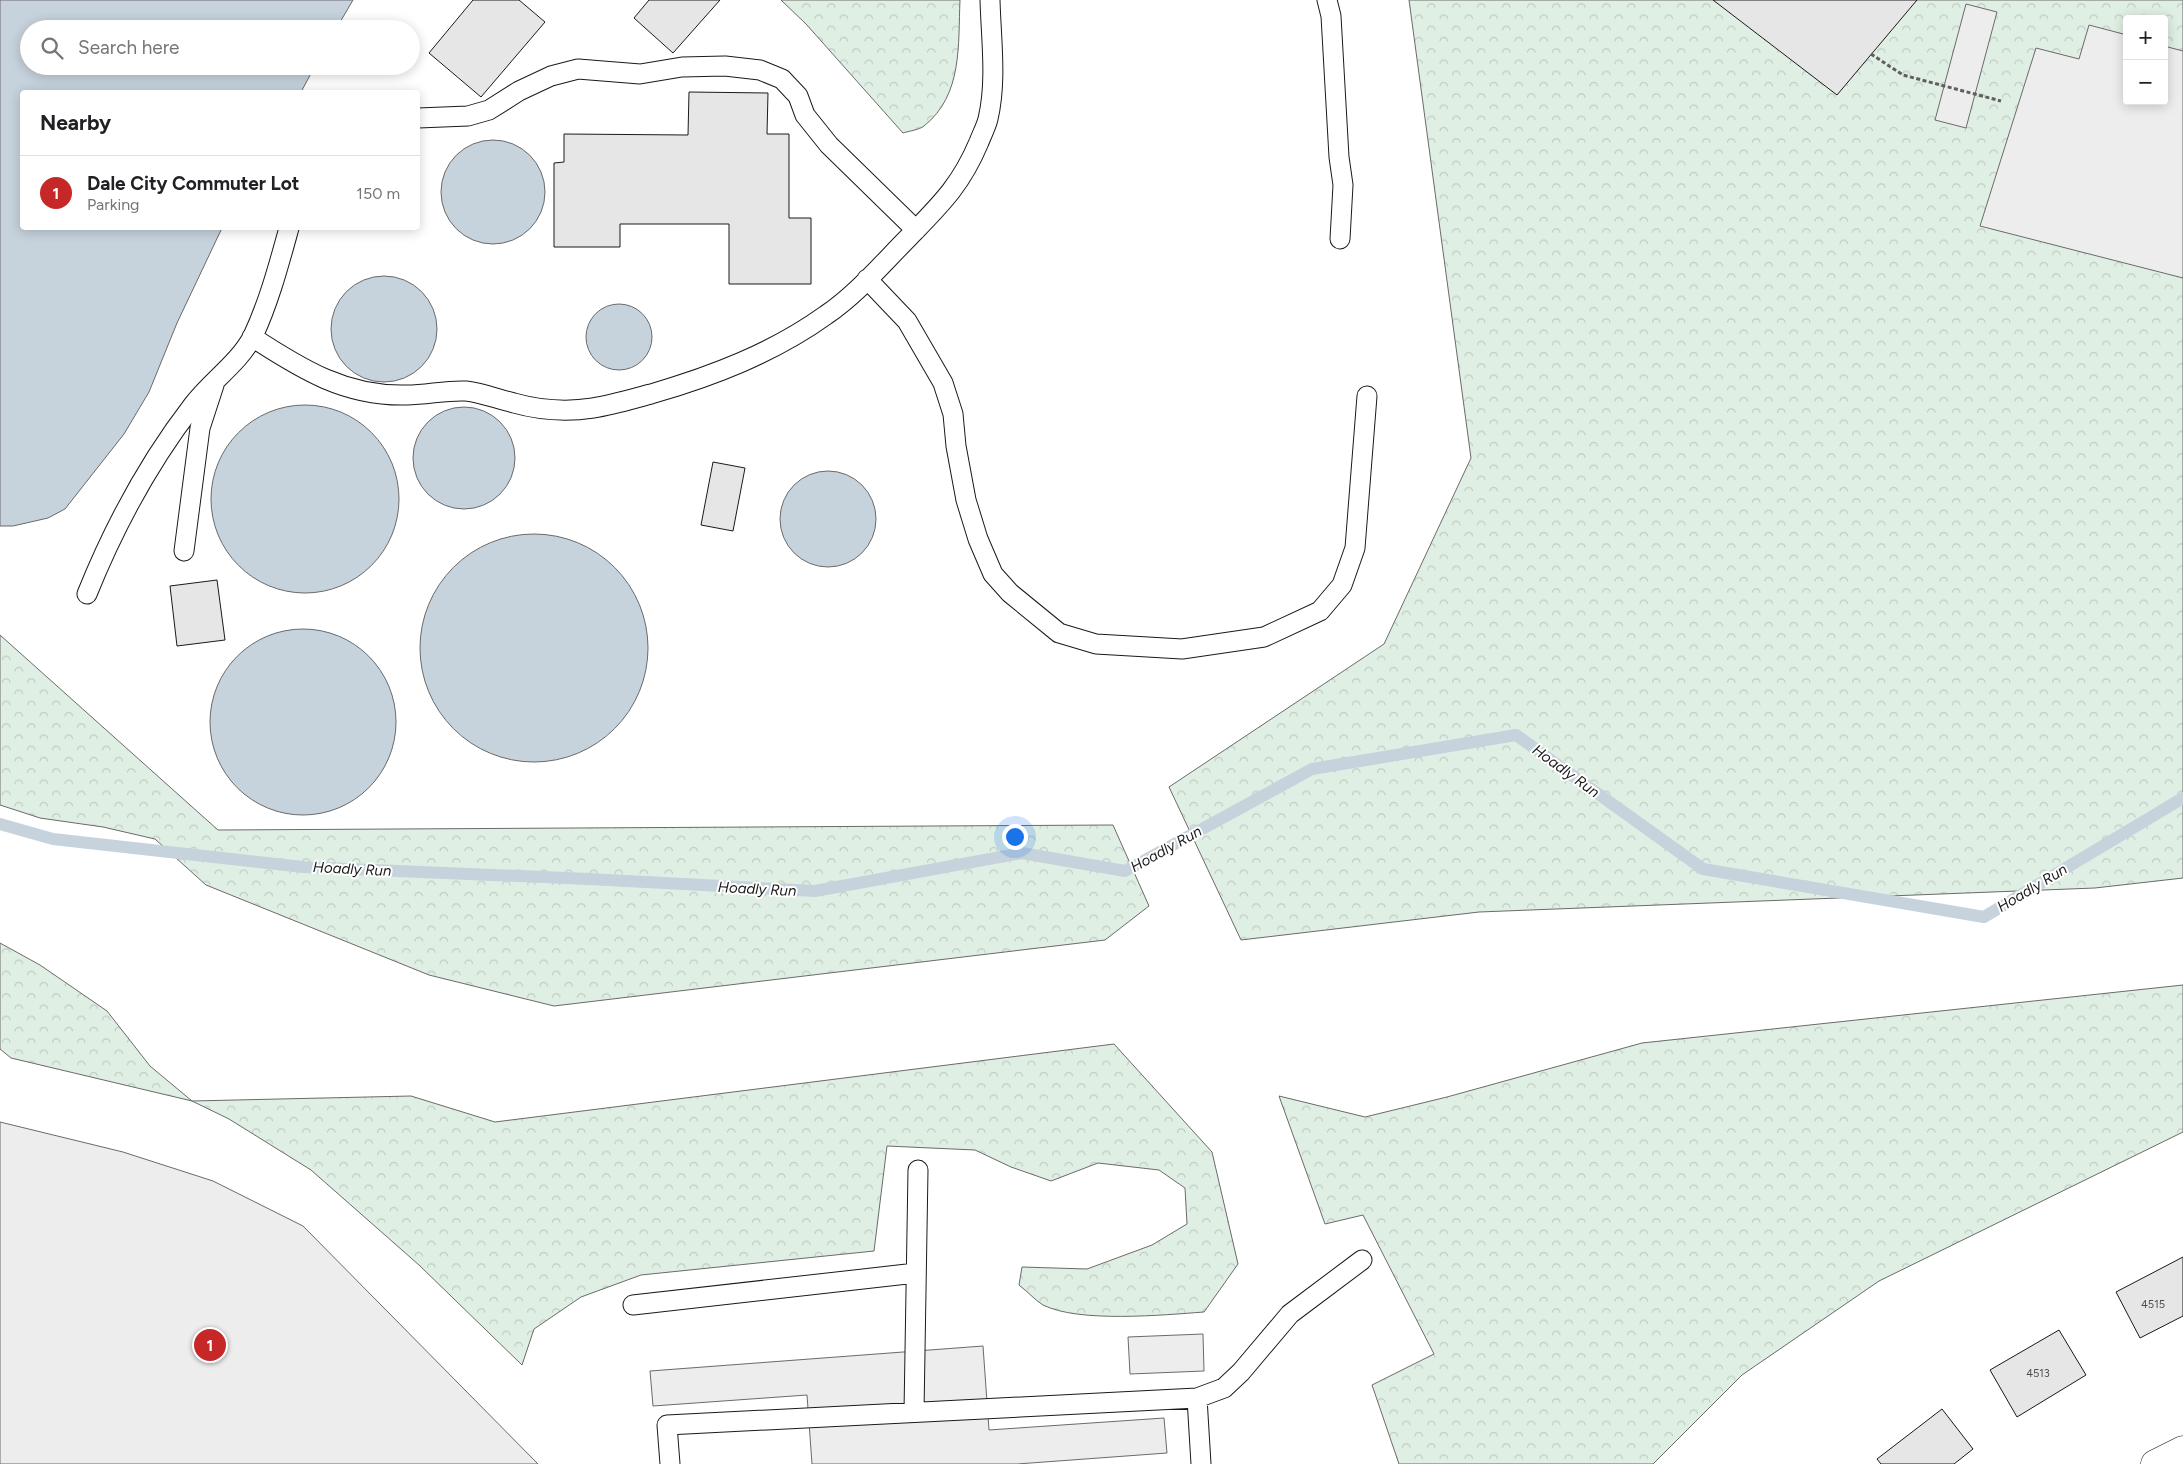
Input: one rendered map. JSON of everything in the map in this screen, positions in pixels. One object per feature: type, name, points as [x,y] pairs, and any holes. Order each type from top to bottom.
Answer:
[{"type":"street","points":[[2155,1464],[2183,1450]]},
{"type":"lane","points":[[252,337],[324,380],[361,393],[407,395],[458,391],[482,393],[515,404],[552,410],[593,408],[710,377],[756,356],[796,335],[828,314],[868,279],[942,204],[966,172],[988,119],[992,82],[990,0]]},
{"type":"lane","points":[[1327,0],[1331,16],[1339,157],[1343,185],[1340,240]]},
{"type":"lane","points":[[420,118],[468,116],[489,110],[519,91],[551,76],[578,69],[640,74],[682,68],[725,66],[760,70],[782,79],[798,96],[805,115],[829,145],[916,230]]},
{"type":"lane","points":[[87,594],[117,528],[170,435],[199,396],[237,358],[252,337],[269,295],[288,230]]},
{"type":"lane","points":[[868,279],[907,321],[943,383],[953,414],[956,446],[966,500],[978,539],[993,574],[1010,593],[1059,633],[1096,644],[1182,649],[1264,637],[1320,611],[1342,585],[1355,548],[1367,396]]},
{"type":"lane","points":[[184,551],[200,428],[216,379]]},
{"type":"lane","points":[[914,1412],[918,1170]]},
{"type":"lane","points":[[670,1464],[667,1425],[1197,1398],[1224,1388],[1241,1372],[1290,1314],[1362,1260]]},
{"type":"lane","points":[[633,1305],[916,1274]]},
{"type":"lane","points":[[1197,1398],[1201,1464]]},
{"type":"path","points":[[1871,54],[1903,75],[2001,101]]},
{"type":"green space","points":[[781,0],[960,0],[956,68],[946,99],[937,113],[924,126],[903,133],[806,24]]},
{"type":"green space","points":[[1409,0],[2183,0],[2183,878],[2095,888],[1479,912],[1241,940],[1169,787],[1384,644],[1471,458]]},
{"type":"green space","points":[[0,635],[218,830],[1113,825],[1149,906],[1105,940],[554,1006],[429,975],[206,885],[155,839],[103,827],[40,818],[0,805]]},
{"type":"green space","points":[[0,943],[40,965],[107,1011],[150,1066],[192,1101],[11,1058],[0,1049]]},
{"type":"green space","points":[[2183,985],[2183,1132],[1879,1281],[1742,1375],[1653,1464],[1399,1464],[1372,1385],[1434,1354],[1363,1215],[1325,1224],[1279,1096],[1365,1117],[1447,1097],[1642,1043]]},
{"type":"green space","points":[[1114,1044],[1212,1152],[1238,1264],[1204,1312],[1167,1315],[1099,1316],[1059,1311],[1043,1305],[1019,1285],[1022,1267],[1087,1269],[1152,1245],[1187,1224],[1185,1188],[1159,1170],[1098,1163],[1051,1181],[1011,1167],[975,1150],[887,1146],[874,1251],[641,1275],[581,1297],[534,1329],[522,1365],[419,1265],[311,1170],[229,1119],[192,1101],[411,1096],[495,1122]]},
{"type":"shaded area","points":[[0,0],[353,0],[341,20],[20,20],[20,75],[310,75],[302,90],[20,90],[20,230],[221,230],[177,323],[149,392],[124,434],[65,509],[48,518],[13,526],[0,526]]},
{"type":"shaded area","points":[[1966,4],[1997,12],[1966,128],[1935,120]]},
{"type":"shaded area","points":[[2089,25],[2123,34],[2123,105],[2168,105],[2168,47],[2183,51],[2183,278],[1980,226],[2036,48],[2079,59]]},
{"type":"shaded area","points":[[493,140],[513,144],[530,155],[541,172],[545,192],[541,212],[530,229],[513,240],[493,244],[473,240],[456,229],[445,212],[441,192],[445,172],[456,155],[473,144]]},
{"type":"shaded area","points":[[384,276],[404,280],[421,292],[433,309],[437,329],[433,349],[421,366],[404,378],[384,382],[364,378],[347,366],[335,349],[331,329],[335,309],[347,292],[364,280]]},
{"type":"shaded area","points":[[619,304],[632,307],[642,314],[649,324],[652,337],[649,350],[642,360],[632,367],[619,370],[606,367],[596,360],[589,350],[586,337],[589,324],[596,314],[606,307]]},
{"type":"shaded area","points":[[296,405],[314,405],[341,412],[372,432],[392,463],[399,490],[399,508],[392,535],[372,566],[341,586],[314,593],[296,593],[278,589],[261,582],[245,572],[232,559],[222,543],[215,526],[211,508],[211,490],[215,472],[222,455],[232,439],[245,426],[261,416],[278,409]]},
{"type":"shaded area","points":[[464,407],[484,411],[500,422],[511,438],[515,458],[511,478],[500,494],[484,505],[464,509],[444,505],[428,494],[417,478],[413,458],[417,438],[428,422],[444,411]]},
{"type":"shaded area","points":[[828,471],[846,475],[862,485],[872,501],[876,519],[872,537],[862,553],[846,563],[828,567],[810,563],[794,553],[784,537],[780,519],[784,501],[794,485],[810,475]]},
{"type":"shaded area","points":[[523,534],[545,534],[578,542],[598,553],[615,567],[629,584],[640,604],[648,637],[644,681],[640,692],[629,712],[615,729],[598,743],[567,758],[545,762],[523,762],[501,758],[480,749],[461,736],[446,721],[433,702],[424,681],[420,659],[420,637],[424,615],[433,594],[446,575],[461,560],[480,547],[501,538]]},
{"type":"shaded area","points":[[294,629],[312,629],[339,636],[369,656],[389,686],[396,713],[396,731],[389,758],[369,788],[339,808],[312,815],[294,815],[276,811],[259,804],[244,794],[231,781],[221,766],[214,749],[210,731],[210,713],[214,695],[221,678],[231,663],[244,650],[259,640],[276,633]]},
{"type":"shaded area","points":[[0,1122],[123,1152],[213,1181],[303,1226],[538,1464],[0,1464]]},
{"type":"shaded area","points":[[1203,1334],[1204,1371],[1130,1374],[1128,1337]]},
{"type":"shaded area","points":[[983,1346],[989,1430],[1164,1418],[1167,1453],[1017,1464],[812,1464],[807,1395],[653,1406],[650,1371]]},
{"type":"building","points":[[473,0],[519,0],[545,22],[481,97],[429,53]]},
{"type":"building","points":[[649,0],[720,0],[673,53],[634,18]]},
{"type":"building","points":[[1713,0],[1917,0],[1837,95]]},
{"type":"building","points":[[689,92],[768,93],[767,134],[789,134],[789,218],[811,218],[811,284],[729,284],[729,224],[620,224],[620,247],[554,247],[554,163],[564,162],[564,134],[688,135]]},
{"type":"building","points":[[713,462],[745,468],[733,531],[701,525]]},
{"type":"building","points":[[217,580],[225,640],[177,646],[170,586]]},
{"type":"building","points":[[2183,1257],[2183,1316],[2140,1338],[2116,1292]]},
{"type":"building","points":[[2059,1330],[2086,1375],[2017,1417],[1990,1370]]},
{"type":"building","points":[[1942,1409],[1973,1449],[1954,1464],[1881,1464],[1877,1459]]},
{"type":"waterway","name":"Hoadly Run","points":[[0,824],[53,839],[303,867],[815,891],[1022,853],[1125,871],[1312,769],[1516,735],[1703,869],[1984,917],[2183,798]]},
{"type":"place","name":"Dale City Commuter Lot","points":[[210,1345]]}]
